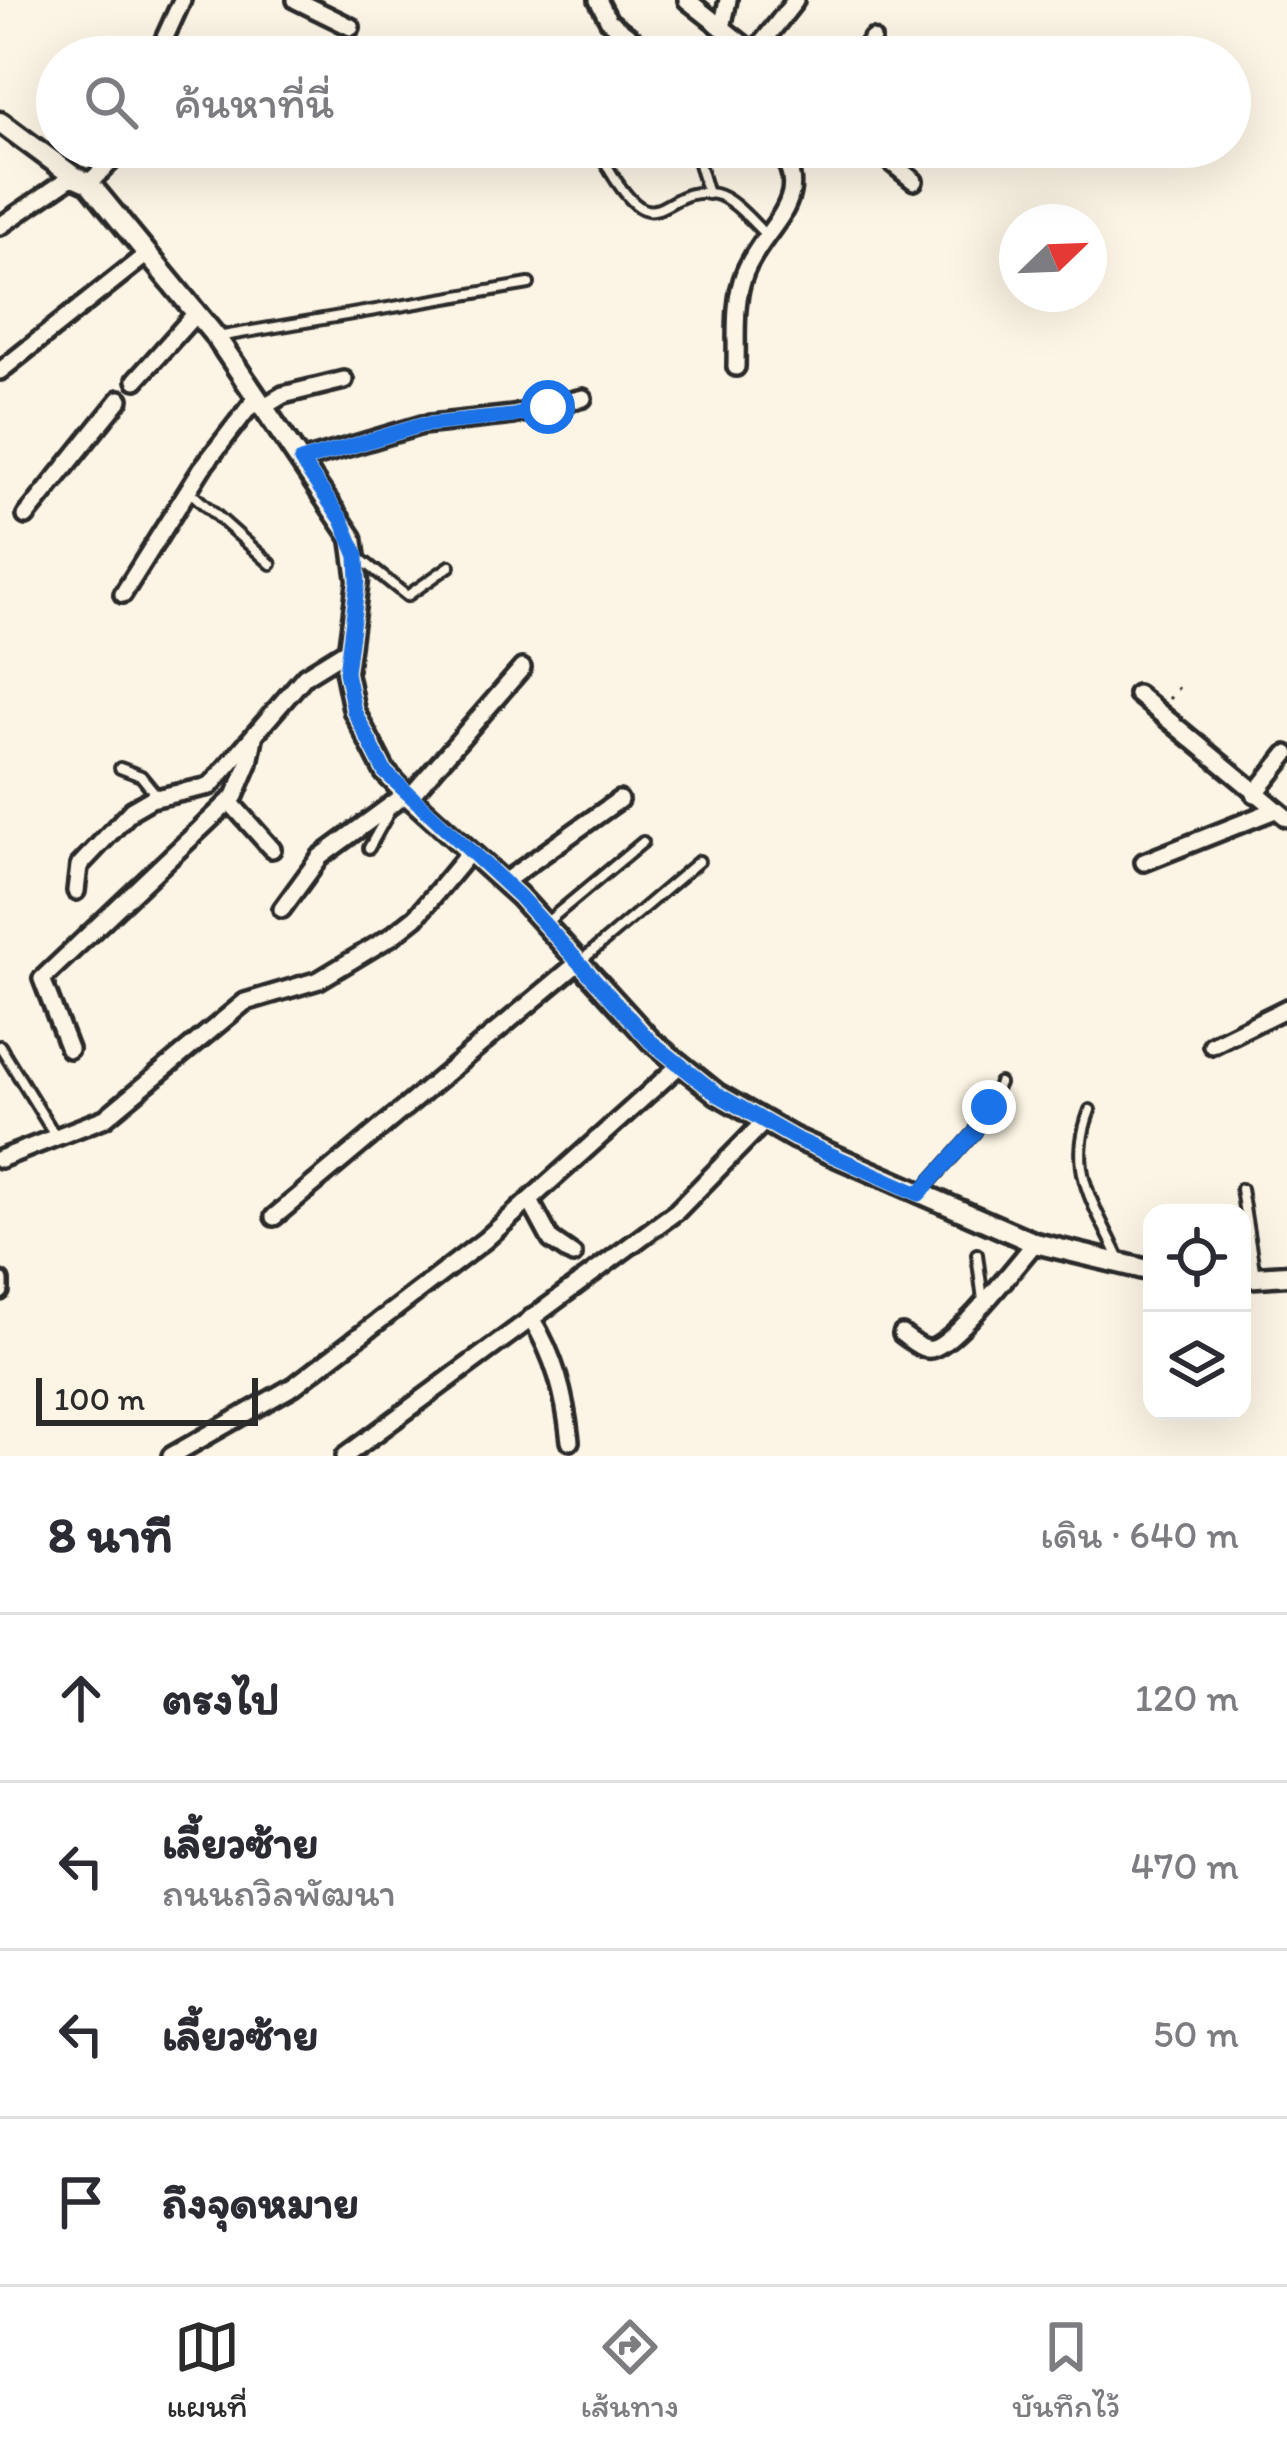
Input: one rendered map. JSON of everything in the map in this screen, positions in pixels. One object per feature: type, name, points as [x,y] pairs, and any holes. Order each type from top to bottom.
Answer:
[{"type":"street","points":[[166,36],[182,0]]},
{"type":"street","points":[[296,0],[352,27]]},
{"type":"street","points":[[598,0],[609,21],[629,36]]},
{"type":"street","points":[[687,0],[732,36]]},
{"type":"street","points":[[722,28],[728,0]]},
{"type":"street","points":[[770,36],[795,1]]},
{"type":"street","points":[[1,124],[36,148]]},
{"type":"street","points":[[65,168],[81,179],[216,337],[342,520],[357,556],[358,581],[346,672],[361,728],[402,799],[504,882],[650,1041],[717,1094],[764,1122],[1035,1243],[1143,1269]]},
{"type":"street","points":[[0,226],[96,168]]},
{"type":"street","points":[[736,367],[738,299],[746,270],[793,194],[791,168]]},
{"type":"street","points":[[904,168],[914,181]]},
{"type":"street","points":[[0,371],[147,254]]},
{"type":"street","points":[[136,380],[196,313]]},
{"type":"street","points":[[123,594],[188,490],[260,402],[344,380]]},
{"type":"street","points":[[301,461],[405,429],[513,416],[583,398]]},
{"type":"street","points":[[26,516],[120,400]]},
{"type":"street","points":[[76,891],[80,866],[132,810],[158,797],[210,786],[305,676],[347,650]]},
{"type":"street","points":[[282,909],[320,856],[402,799],[522,668]]},
{"type":"street","points":[[1137,694],[1281,814]]},
{"type":"street","points":[[69,1049],[42,979],[230,802],[243,781],[254,738]]},
{"type":"street","points":[[1255,794],[1287,754]]},
{"type":"street","points":[[504,882],[619,800]]},
{"type":"street","points":[[230,802],[272,849]]},
{"type":"street","points":[[1144,862],[1281,814]]},
{"type":"street","points":[[0,1160],[105,1118],[245,1002],[319,980],[392,936],[416,917],[470,852]]},
{"type":"street","points":[[274,1216],[578,963]]},
{"type":"street","points":[[1212,1045],[1287,1008]]},
{"type":"street","points":[[171,1456],[295,1386],[485,1240],[681,1064]]},
{"type":"street","points":[[345,1456],[677,1210],[764,1122]]},
{"type":"street","points":[[530,1201],[551,1240],[573,1255]]},
{"type":"street","points":[[902,1334],[931,1350],[949,1339],[1035,1243]]},
{"type":"street","points":[[1251,1278],[1287,1275]]},
{"type":"street","points":[[0,1280],[0,1291]]},
{"type":"street","points":[[531,1318],[562,1384],[570,1442]]},
{"type":"lane","points":[[608,168],[623,194],[639,208],[658,210],[699,194],[719,194],[767,236]]},
{"type":"lane","points":[[700,168],[708,194]]},
{"type":"lane","points":[[216,337],[529,284]]},
{"type":"lane","points":[[188,490],[272,564]]},
{"type":"lane","points":[[357,556],[407,596],[450,566]]},
{"type":"lane","points":[[120,768],[140,776],[158,797]]},
{"type":"lane","points":[[369,848],[402,799]]},
{"type":"lane","points":[[545,923],[643,842]]},
{"type":"lane","points":[[578,963],[699,861]]},
{"type":"lane","points":[[0,1046],[56,1137]]},
{"type":"lane","points":[[919,1194],[975,1132],[999,1083]]},
{"type":"lane","points":[[1090,1110],[1082,1132],[1080,1167],[1123,1266]]},
{"type":"lane","points":[[1241,1189],[1242,1204]]},
{"type":"lane","points":[[976,1254],[984,1302]]},
{"type":"route","points":[[548,407],[513,416],[422,425],[301,461],[342,520],[357,556],[346,672],[354,711],[385,772],[519,896],[650,1041],[717,1094],[764,1122],[919,1194],[975,1132],[989,1107]]}]
